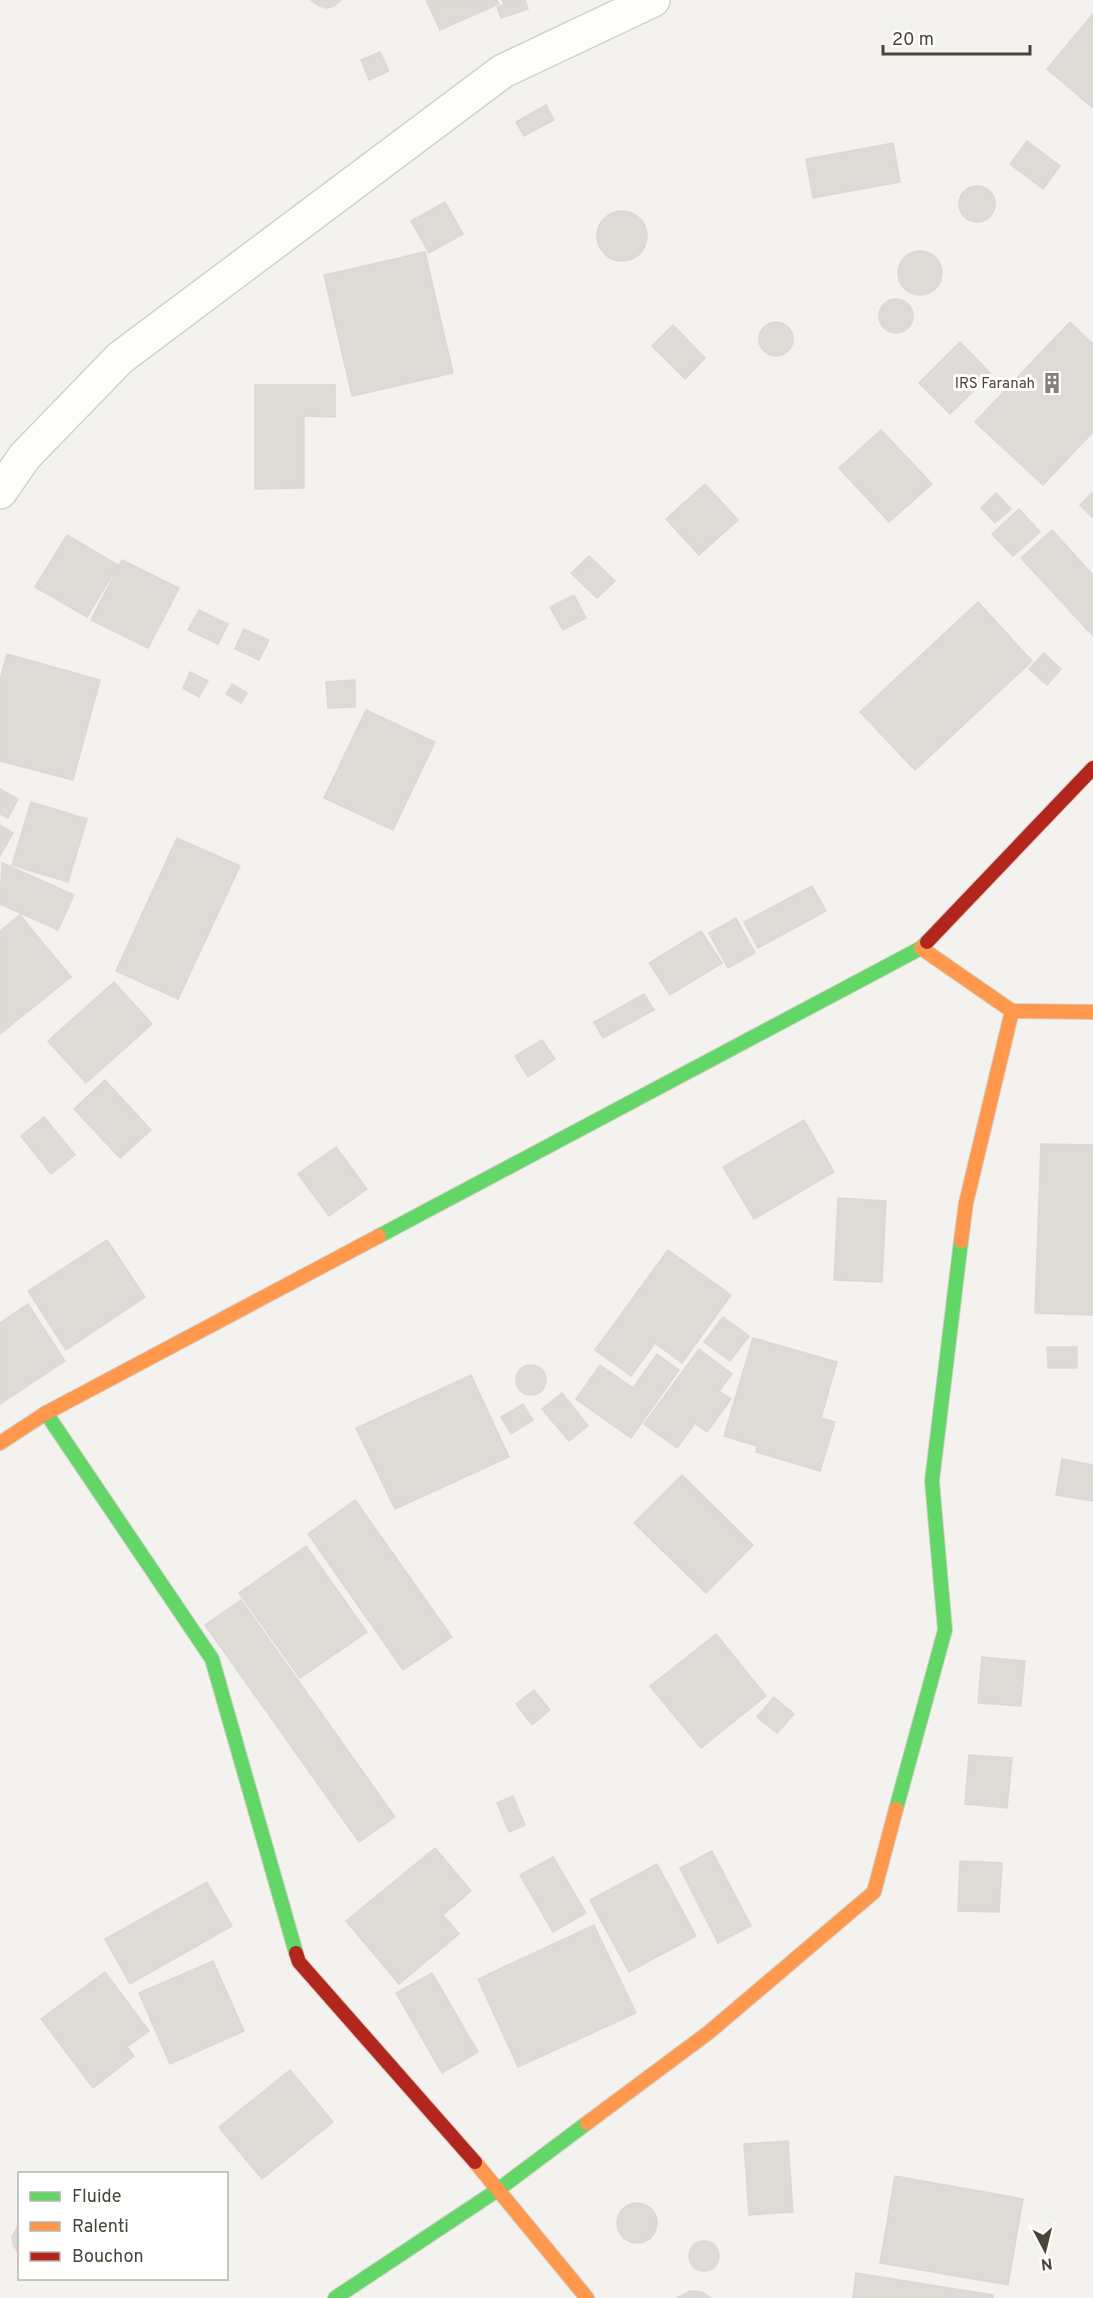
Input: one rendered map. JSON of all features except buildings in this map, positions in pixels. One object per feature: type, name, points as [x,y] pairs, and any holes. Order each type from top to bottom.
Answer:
[{"type":"street","points":[[0,492],[25,456],[120,358],[503,70],[653,0]]},
{"type":"street","points":[[0,1443],[46,1413],[921,948],[1093,768]]},
{"type":"street","points":[[921,948],[1012,1011],[1093,1012]]},
{"type":"street","points":[[335,2298],[499,2189],[708,2032],[874,1892],[945,1630],[932,1481],[966,1203],[1012,1011]]},
{"type":"street","points":[[46,1413],[212,1659],[299,1962],[499,2189],[586,2298]]},
{"type":"traffic: fast","points":[[379,1236],[921,948],[927,942]]},
{"type":"traffic: fast","points":[[896,1809],[945,1630],[932,1481],[961,1241]]},
{"type":"traffic: fast","points":[[46,1413],[212,1659],[296,1953]]},
{"type":"traffic: fast","points":[[335,2298],[499,2189],[587,2123]]},
{"type":"traffic: slow","points":[[921,948],[1012,1011],[1093,1012]]},
{"type":"traffic: slow","points":[[961,1241],[966,1203],[1012,1011]]},
{"type":"traffic: slow","points":[[0,1443],[46,1413],[379,1236]]},
{"type":"traffic: slow","points":[[587,2123],[708,2033],[874,1892],[896,1809]]},
{"type":"traffic: slow","points":[[475,2162],[587,2298]]},
{"type":"traffic: jam","points":[[927,942],[1093,768]]},
{"type":"traffic: jam","points":[[296,1953],[299,1962],[475,2162]]},
{"type":"place","name":"IRS Faranah","points":[[1052,383]]}]
